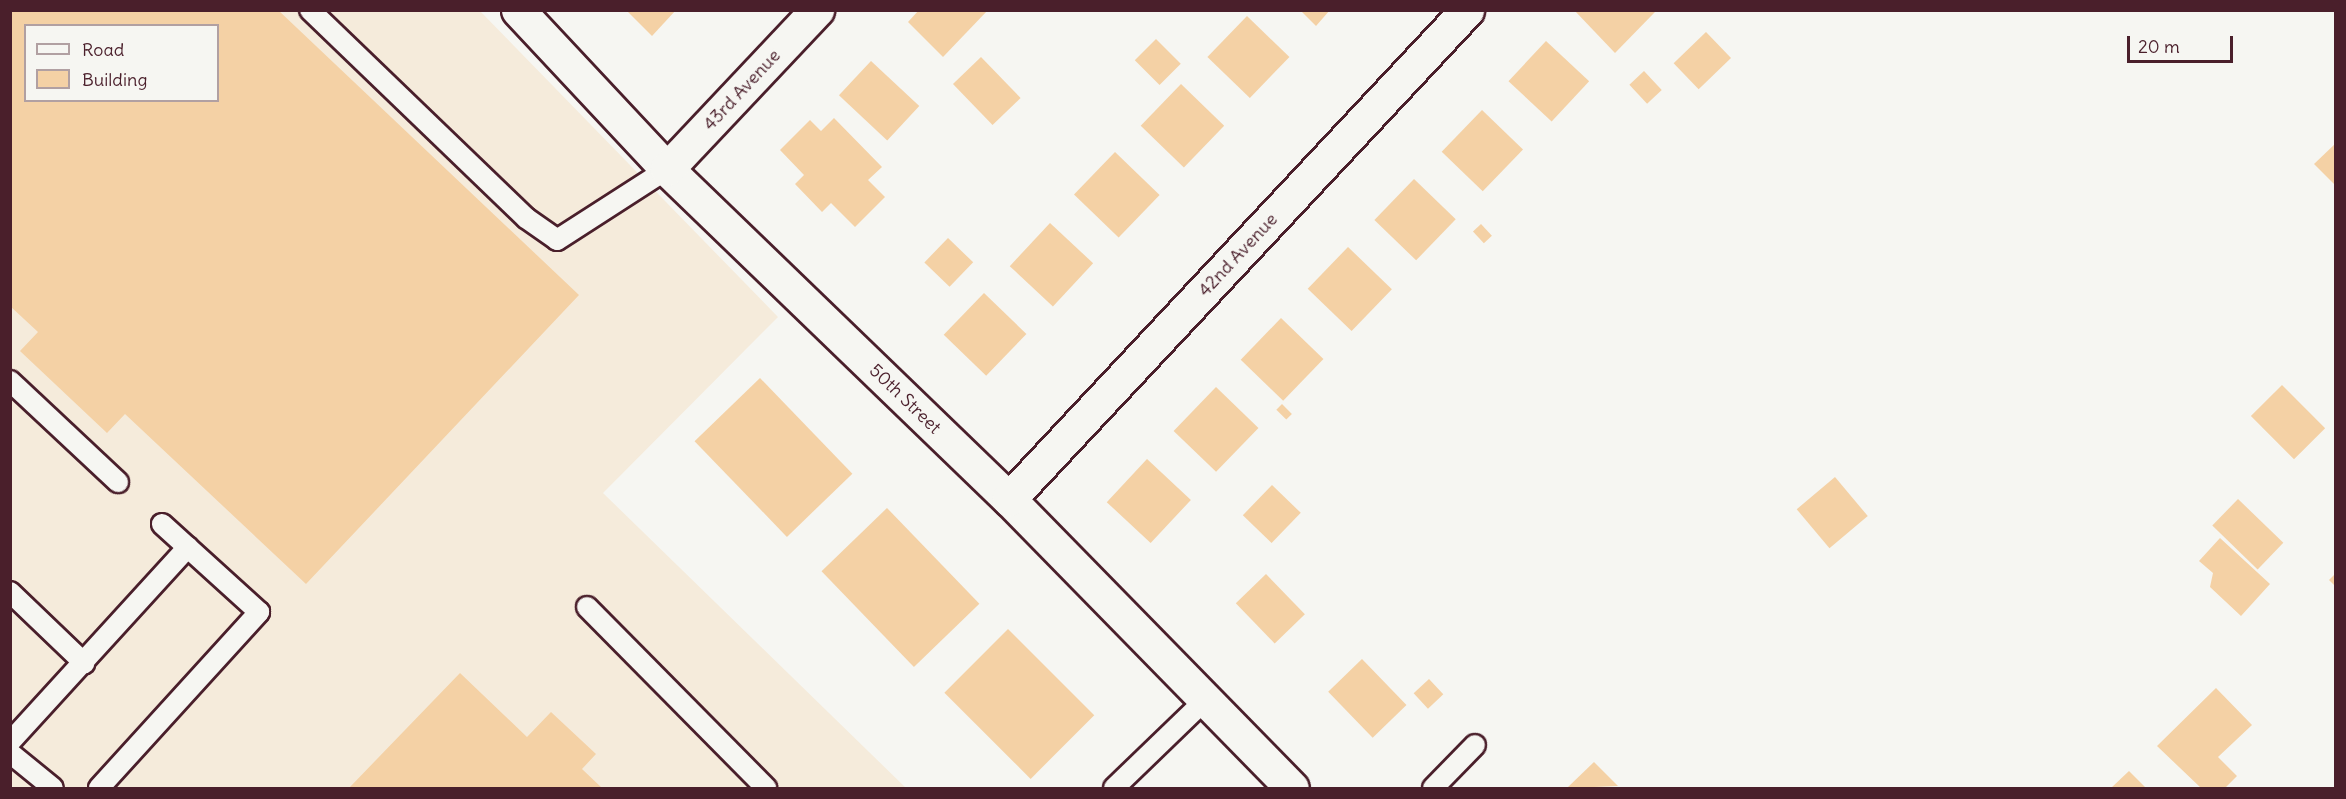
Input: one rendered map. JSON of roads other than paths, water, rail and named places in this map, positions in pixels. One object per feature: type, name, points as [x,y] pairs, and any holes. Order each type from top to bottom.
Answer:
[{"type":"street","name":"50th Street","points":[[518,10],[667,169],[1009,500],[1292,789]]},
{"type":"street","name":"43rd Avenue","points":[[667,169],[818,10]]},
{"type":"street","name":"42nd Avenue","points":[[1009,500],[1467,10]]},
{"type":"lane","points":[[310,10],[526,218],[557,240],[667,169]]},
{"type":"lane","points":[[10,381],[118,482]]},
{"type":"lane","points":[[99,789],[259,612],[162,524]]},
{"type":"lane","points":[[10,742],[188,547]]},
{"type":"lane","points":[[10,592],[84,663]]},
{"type":"lane","points":[[587,606],[766,789]]},
{"type":"lane","points":[[1114,789],[1205,700]]},
{"type":"lane","points":[[1433,789],[1476,745]]},
{"type":"lane","points":[[10,753],[53,789]]}]
